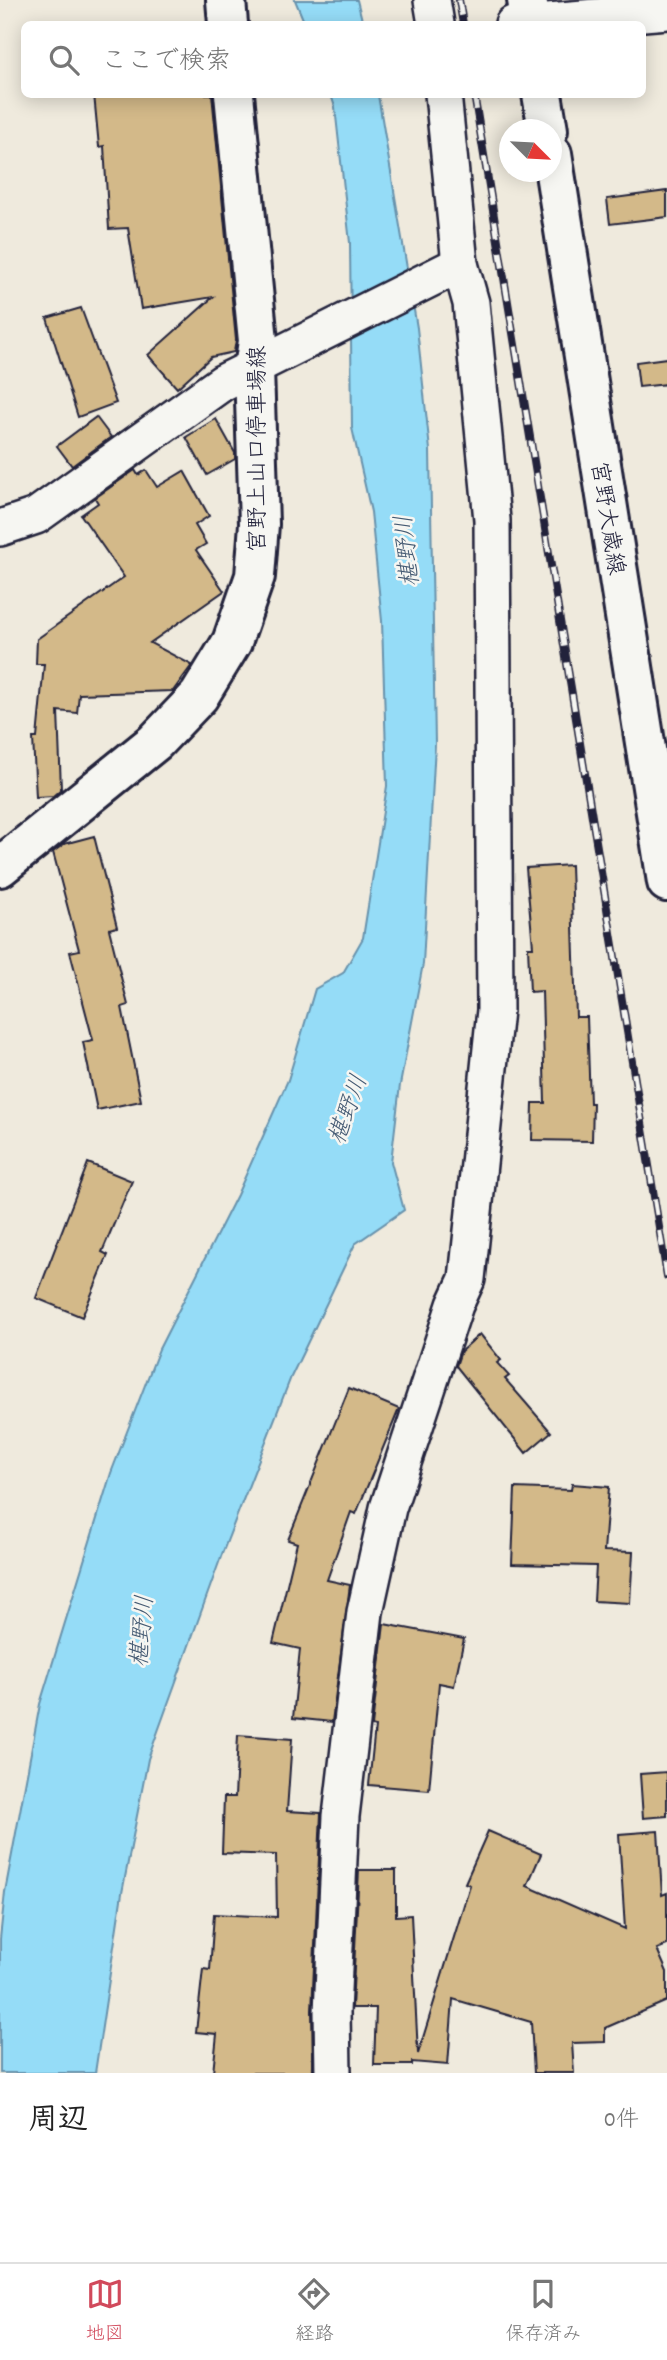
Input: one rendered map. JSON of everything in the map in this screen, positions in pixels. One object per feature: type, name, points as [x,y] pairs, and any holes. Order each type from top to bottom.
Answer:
[{"type":"main road","points":[[226,0],[228,21]]},
{"type":"main road","name":"宮野上山口停車場線","points":[[0,867],[155,742],[199,696],[232,642],[255,576],[263,365],[258,341],[234,98]]},
{"type":"main road","points":[[543,98],[546,119]]},
{"type":"main road","name":"宮野大歳線","points":[[555,182],[667,882]]},
{"type":"street","points":[[432,0],[436,21]]},
{"type":"street","points":[[525,17],[667,11]]},
{"type":"street","points":[[333,2073],[332,2012],[341,1816],[365,1612],[388,1508],[467,1279],[495,1010],[492,520],[471,303],[451,268],[443,98]]},
{"type":"street","points":[[0,528],[36,516],[222,383],[263,365],[451,268]]},
{"type":"water","points":[[295,0],[357,0],[362,21],[304,21]]},
{"type":"water","name":"椹野川","points":[[332,98],[379,98],[417,328],[430,450],[435,744],[423,964],[400,1085],[391,1162],[404,1210],[355,1244],[291,1377],[222,1554],[148,1759],[122,1893],[95,2073],[0,2073],[0,1939],[5,1892],[40,1704],[111,1473],[159,1349],[237,1195],[288,1080],[315,989],[343,973],[363,938],[387,786],[382,621],[371,512],[352,428],[350,243]]},
{"type":"building","points":[[94,98],[212,98],[236,340],[234,352],[211,357],[177,388],[148,355],[213,297],[141,309],[128,228],[109,229],[104,146],[99,147]]},
{"type":"building","points":[[667,191],[667,217],[610,224],[607,199]]},
{"type":"building","points":[[81,308],[116,403],[78,417],[47,318]]},
{"type":"building","points":[[667,358],[667,384],[639,387],[636,362]]},
{"type":"building","points":[[96,417],[111,437],[72,466],[57,446]]},
{"type":"building","points":[[216,419],[235,453],[235,459],[207,475],[186,437]]},
{"type":"building","points":[[135,470],[138,475],[146,470],[157,487],[184,471],[209,516],[195,525],[206,544],[196,550],[224,591],[150,643],[192,665],[173,691],[79,694],[77,713],[58,711],[61,789],[53,796],[36,797],[33,738],[37,738],[44,664],[36,664],[37,639],[124,577],[81,515],[98,503],[95,498]]},
{"type":"building","points":[[94,836],[117,927],[109,929],[128,1005],[122,1007],[141,1101],[97,1110],[83,1042],[93,1040],[70,952],[79,950],[53,852],[64,844]]},
{"type":"building","points":[[571,865],[576,1017],[587,1017],[590,1103],[593,1103],[592,1141],[532,1140],[533,1103],[545,1103],[542,991],[530,992],[528,947],[533,947],[526,868]]},
{"type":"building","points":[[88,1163],[132,1181],[102,1252],[108,1255],[82,1317],[36,1298]]},
{"type":"building","points":[[480,1334],[501,1360],[497,1363],[509,1376],[505,1379],[551,1432],[526,1453],[456,1366],[461,1351]]},
{"type":"building","points":[[349,1388],[399,1409],[356,1514],[351,1512],[327,1580],[350,1585],[332,1722],[293,1718],[300,1649],[273,1643],[297,1543],[288,1540]]},
{"type":"building","points":[[572,1484],[609,1487],[604,1551],[633,1552],[630,1603],[594,1601],[596,1566],[512,1564],[515,1488],[571,1490]]},
{"type":"building","points":[[384,1624],[464,1639],[454,1686],[439,1683],[429,1790],[369,1785],[375,1727],[372,1726]]},
{"type":"building","points":[[238,1735],[292,1739],[287,1811],[321,1813],[312,2011],[313,2073],[213,2073],[217,2034],[196,2032],[203,1969],[210,1970],[214,1914],[277,1917],[276,1855],[222,1853],[224,1797],[235,1797]]},
{"type":"building","points":[[667,1772],[667,1816],[643,1818],[640,1774]]},
{"type":"building","points":[[488,1831],[541,1854],[527,1886],[625,1929],[619,1834],[658,1831],[662,1895],[667,1893],[667,1945],[657,1949],[667,1972],[667,2001],[605,2028],[605,2042],[572,2043],[574,2073],[534,2073],[531,2022],[453,1999],[448,2065],[412,2062],[412,2065],[374,2065],[376,2008],[352,2008],[359,1870],[396,1870],[396,1916],[411,1915],[418,2054],[470,1885],[465,1883]]},
{"type":"railway","points":[[459,0],[462,21]]},
{"type":"railway","points":[[475,98],[667,1276]]}]
